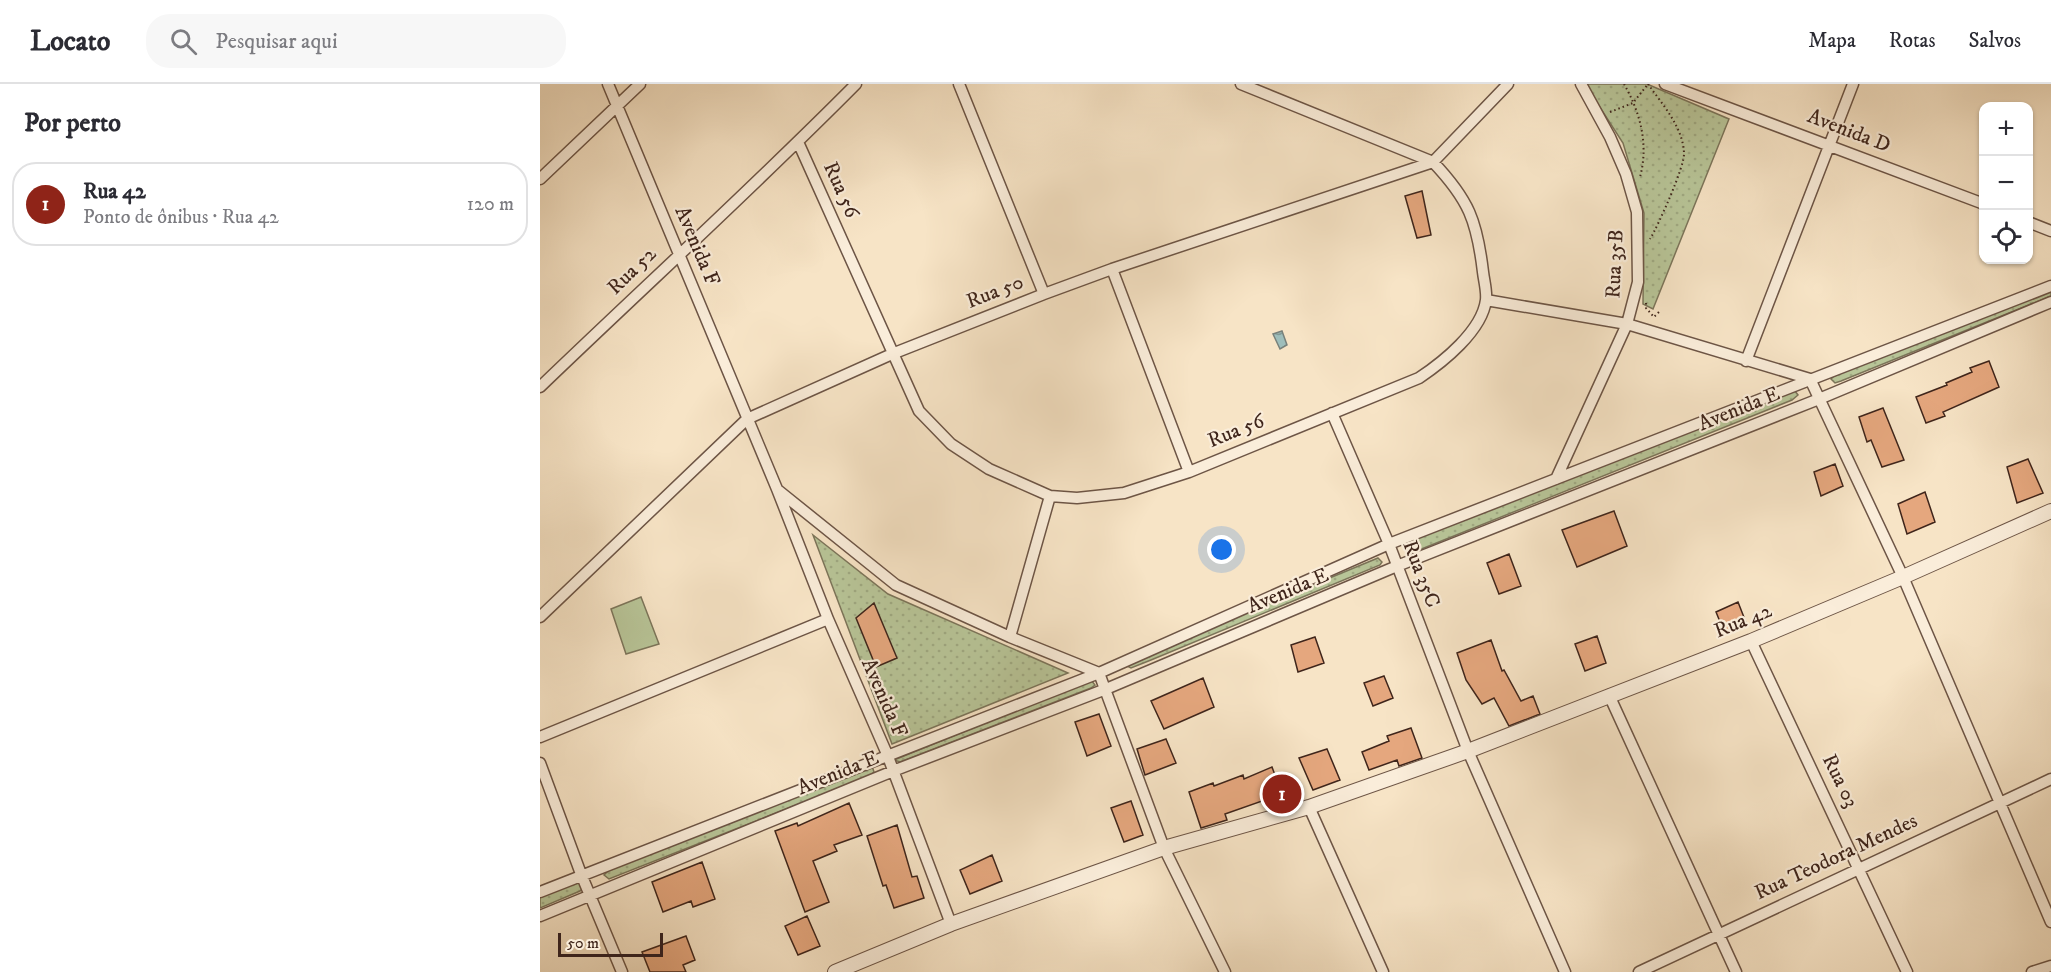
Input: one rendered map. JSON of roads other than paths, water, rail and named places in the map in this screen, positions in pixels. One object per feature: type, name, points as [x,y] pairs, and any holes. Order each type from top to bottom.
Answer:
[{"type":"street","name":"Avenida F","points":[[608,84],[777,489],[828,620],[887,754],[951,924]]},
{"type":"street","points":[[540,179],[640,84]]},
{"type":"street","name":"Rua 52","points":[[540,387],[856,84]]},
{"type":"street","points":[[958,84],[1044,294]]},
{"type":"street","points":[[1241,84],[1433,162],[1451,182],[1469,208],[1479,238],[1486,300],[1627,324],[1810,379],[1904,577],[2051,922]]},
{"type":"street","name":"Rua 50","points":[[540,617],[747,419],[892,354],[1044,294],[1112,269],[1433,162],[1508,84]]},
{"type":"street","name":"Rua 35B","points":[[1556,479],[1627,324],[1638,282],[1637,212],[1626,174],[1610,137],[1581,84]]},
{"type":"street","name":"Avenida D","points":[[1665,84],[1979,202]]},
{"type":"street","points":[[1746,361],[1853,84]]},
{"type":"street","name":"Rua 56","points":[[798,142],[919,411],[951,444],[989,470],[1050,496],[1077,498],[1124,493],[1189,472],[1419,378],[1449,357],[1472,330],[1486,300]]},
{"type":"street","points":[[2033,224],[2051,231]]},
{"type":"street","points":[[1112,269],[1189,472]]},
{"type":"street","name":"Avenida E","points":[[540,892],[887,754],[1099,673],[1389,544],[2051,286]]},
{"type":"street","points":[[2018,298],[2025,312]]},
{"type":"street","name":"Avenida E","points":[[540,916],[893,771],[1106,689],[1397,566],[1819,399],[2051,302]]},
{"type":"street","name":"Rua 35C","points":[[1332,413],[1389,544],[1468,751],[1565,972]]},
{"type":"street","name":"Avenida F","points":[[777,489],[896,585],[1010,637],[1099,673]]},
{"type":"street","points":[[1010,637],[1050,496]]},
{"type":"street","name":"Rua 42","points":[[835,972],[951,924],[1164,848],[1309,807],[1468,751],[1751,641],[1904,577],[2051,511]]},
{"type":"street","points":[[540,737],[828,620]]},
{"type":"street","name":"Rua 03","points":[[1751,641],[1907,972]]},
{"type":"street","points":[[1099,673],[1164,848],[1225,972]]},
{"type":"street","points":[[1609,695],[1736,972]]},
{"type":"street","points":[[540,763],[581,874],[622,972]]},
{"type":"street","name":"Rua Teodora Mendes","points":[[1639,972],[2051,779]]},
{"type":"street","points":[[1309,807],[1383,972]]},
{"type":"street","points":[[2032,972],[2051,966]]},
{"type":"water","points":[[1282,331],[1287,345],[1280,349],[1273,334]]},
{"type":"place","name":"Rua 42","points":[[1282,794]]}]
